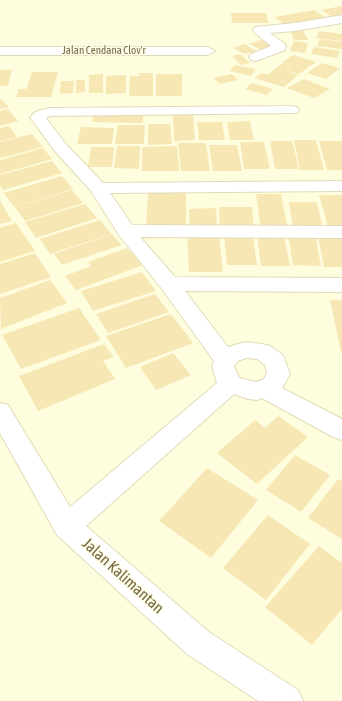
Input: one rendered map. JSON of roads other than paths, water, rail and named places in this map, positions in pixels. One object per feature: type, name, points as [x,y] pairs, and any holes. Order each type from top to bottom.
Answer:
[{"type":"street","points":[[256,57],[280,47],[259,30],[295,27],[342,20]]},
{"type":"street","name":"Jalan Cendana Clov'r","points":[[0,51],[208,51]]},
{"type":"street","points":[[226,360],[169,284],[126,231],[98,188],[59,146],[38,118],[40,115],[49,112],[292,110]]},
{"type":"street","points":[[98,188],[342,186]]},
{"type":"street","points":[[126,231],[342,232]]},
{"type":"street","points":[[169,284],[342,285]]},
{"type":"street","points":[[245,350],[262,352],[275,361],[279,374],[272,385],[265,388],[248,390],[231,384],[224,372],[226,360],[230,355],[245,350]]},
{"type":"street","points":[[67,526],[231,384]]},
{"type":"street","points":[[265,388],[342,430]]},
{"type":"street","name":"Jalan Kalimantan","points":[[0,412],[67,526],[198,643],[287,701]]}]
